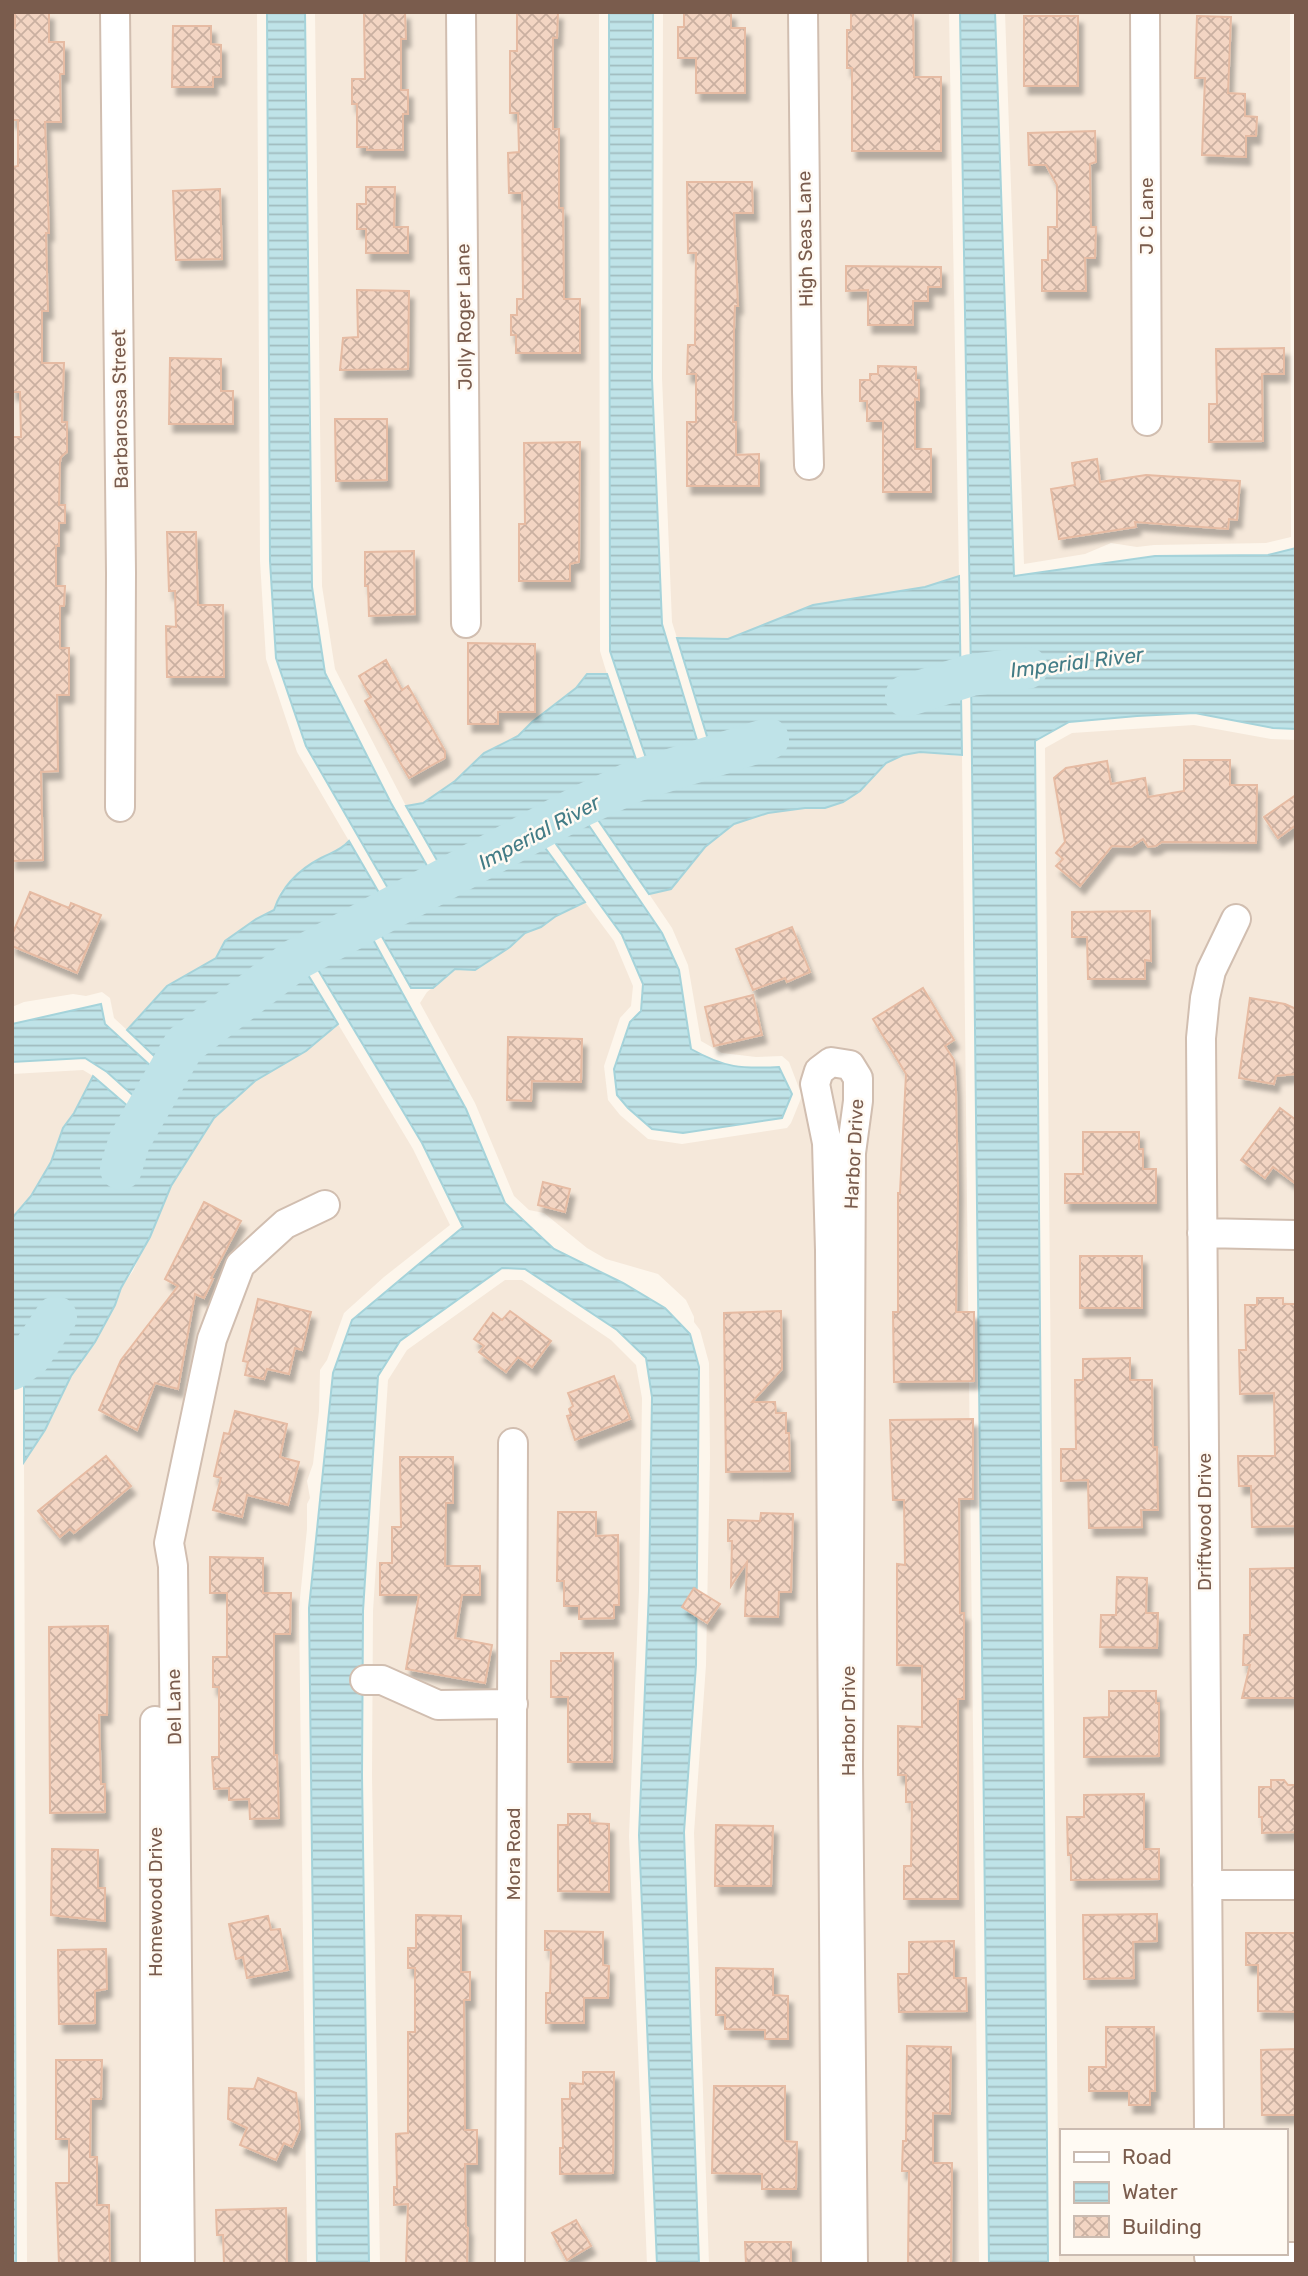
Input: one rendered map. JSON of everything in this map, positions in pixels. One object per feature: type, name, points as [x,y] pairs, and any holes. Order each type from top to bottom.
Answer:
[{"type":"street","name":"Barbarossa Street","points":[[115,12],[121,573],[120,807]]},
{"type":"street","name":"Jolly Roger Lane","points":[[461,12],[466,623]]},
{"type":"street","name":"High Seas Lane","points":[[803,12],[809,465]]},
{"type":"street","name":"J C Lane","points":[[1145,12],[1147,421]]},
{"type":"street","name":"Driftwood Drive","points":[[1209,2129],[1201,1038],[1211,971],[1236,919]]},
{"type":"street","name":"Harbor Drive","points":[[836,2264],[830,1250],[827,1143],[815,1084],[819,1071],[831,1062],[850,1065],[858,1078],[858,1101],[851,1153],[848,1765],[853,2264]]},
{"type":"street","name":"Del Lane","points":[[180,2264],[173,1566],[169,1543],[212,1339],[240,1265],[285,1224],[325,1205]]},
{"type":"street","points":[[1202,1233],[1296,1235]]},
{"type":"street","name":"Mora Road","points":[[510,2264],[513,1443]]},
{"type":"street","name":"Homewood Drive","points":[[155,2264],[155,1569],[169,1543]]},
{"type":"street","points":[[365,1680],[382,1680],[438,1705],[513,1704]]},
{"type":"street","points":[[1207,1885],[1296,1885]]},
{"type":"street","points":[[1209,2258],[1296,2257]]},
{"type":"shaded area","points":[[12,12],[257,12],[260,561],[266,659],[297,752],[349,841],[340,851],[323,857],[291,879],[280,893],[274,910],[225,941],[216,958],[167,986],[127,1030],[114,1018],[110,998],[102,992],[24,1002],[12,1007]]},
{"type":"shaded area","points":[[315,12],[599,12],[600,651],[607,674],[587,674],[576,688],[518,736],[484,753],[455,781],[423,803],[406,806],[335,669],[322,586]]},
{"type":"shaded area","points":[[663,12],[949,12],[959,576],[925,587],[813,605],[728,639],[677,638],[672,622],[662,378]]},
{"type":"shaded area","points":[[1005,12],[1290,12],[1291,537],[1266,543],[1137,547],[1111,543],[1085,554],[1024,564]]},
{"type":"shaded area","points":[[1194,725],[1271,739],[1296,740],[1296,2264],[1059,2264],[1045,748],[1072,733]]},
{"type":"shaded area","points":[[920,752],[962,756],[979,2264],[709,2264],[694,1833],[706,1665],[709,1363],[700,1330],[686,1300],[658,1274],[606,1259],[587,1248],[544,1213],[529,1210],[514,1196],[475,1103],[420,1003],[427,992],[456,969],[475,970],[510,947],[525,933],[585,902],[614,941],[633,986],[631,1006],[620,1018],[604,1066],[608,1100],[620,1115],[648,1139],[682,1144],[787,1128],[802,1096],[789,1062],[782,1056],[756,1057],[722,1053],[701,1041],[688,965],[672,928],[649,894],[671,889],[705,847],[734,824],[768,813],[825,808],[860,791],[886,763],[903,755]]},
{"type":"shaded area","points":[[338,1024],[413,1149],[450,1225],[384,1277],[344,1313],[327,1360],[320,1370],[313,1464],[307,1481],[310,1498],[307,1504],[299,1608],[307,2264],[27,2264],[24,1462],[45,1430],[71,1376],[95,1342],[115,1305],[171,1186],[214,1118],[255,1081],[306,1051]]},
{"type":"shaded area","points":[[83,1070],[93,1076],[92,1080],[63,1128],[51,1162],[31,1196],[12,1218],[12,1074]]},
{"type":"shaded area","points":[[505,1280],[522,1280],[611,1340],[636,1365],[642,1398],[639,1590],[629,1836],[647,2264],[380,2264],[372,1776],[373,1611],[388,1380],[407,1350]]},
{"type":"water","points":[[267,12],[305,12],[312,587],[325,673],[391,803],[437,883],[397,904],[306,746],[276,658],[270,561]]},
{"type":"water","points":[[609,12],[653,12],[652,378],[662,624],[703,760],[652,776],[610,651]]},
{"type":"water","points":[[960,12],[995,12],[1014,576],[1155,556],[1268,555],[1296,548],[1296,729],[1273,728],[1195,713],[1069,722],[1035,741],[1048,2264],[989,2264],[971,675]]},
{"type":"water","points":[[959,576],[962,755],[920,752],[903,755],[886,763],[860,791],[843,802],[825,808],[768,813],[734,824],[705,847],[671,889],[649,894],[585,801],[568,800],[537,818],[534,824],[535,834],[585,902],[525,933],[510,947],[475,970],[455,969],[433,988],[411,988],[368,912],[359,913],[300,945],[297,952],[299,960],[338,1024],[306,1051],[255,1081],[214,1118],[171,1186],[150,1237],[121,1288],[115,1305],[95,1342],[71,1376],[45,1430],[24,1462],[24,1368],[20,1359],[12,1357],[12,1218],[31,1196],[51,1162],[63,1128],[93,1076],[144,1120],[151,1120],[163,1105],[175,1076],[127,1030],[167,986],[216,958],[225,941],[274,910],[281,893],[298,873],[349,841],[393,915],[402,914],[442,893],[447,887],[446,876],[406,806],[423,803],[455,781],[484,753],[518,736],[576,688],[587,674],[607,674],[643,780],[646,785],[655,787],[706,771],[713,763],[677,638],[728,639],[813,605],[925,587]]},
{"type":"water","points":[[577,808],[662,933],[679,970],[691,1049],[734,1066],[779,1067],[792,1094],[782,1118],[683,1133],[652,1129],[617,1095],[614,1069],[630,1022],[641,1011],[643,984],[622,935],[543,826]]},
{"type":"water","points":[[364,923],[466,1109],[505,1203],[554,1249],[623,1283],[665,1308],[690,1334],[699,1367],[696,1665],[684,1832],[699,2264],[657,2264],[639,1835],[649,1590],[652,1397],[646,1358],[617,1330],[525,1269],[502,1268],[400,1341],[378,1376],[363,1611],[362,1775],[369,2264],[317,2264],[309,1608],[333,1373],[352,1320],[463,1227],[422,1143],[308,953]]},
{"type":"water","points":[[101,1004],[105,1024],[165,1079],[148,1109],[107,1072],[85,1058],[12,1062],[12,1024]]},
{"type":"water","points":[[13,1368],[16,2264],[12,2264]]},
{"type":"building","points":[[15,12],[49,12],[49,42],[64,42],[64,74],[60,74],[61,122],[45,122],[49,233],[46,233],[48,311],[42,311],[42,363],[64,363],[62,422],[67,422],[67,452],[60,462],[59,505],[65,505],[65,523],[59,523],[56,586],[65,586],[64,606],[60,606],[60,648],[69,648],[69,695],[57,695],[58,771],[41,772],[43,860],[12,861],[12,437],[21,437],[20,392],[12,392],[12,167],[18,166],[18,120],[12,120],[12,28],[15,28]]},
{"type":"building","points":[[364,12],[405,12],[406,39],[401,39],[401,90],[408,90],[408,114],[403,114],[403,150],[367,150],[367,147],[357,147],[357,104],[352,104],[352,79],[365,79]]},
{"type":"building","points":[[517,12],[558,12],[557,38],[553,38],[553,129],[559,129],[559,208],[563,208],[564,299],[580,299],[580,353],[516,353],[516,335],[511,335],[511,315],[517,315],[517,299],[523,299],[522,193],[509,193],[508,153],[519,152],[518,113],[510,113],[510,51],[517,51]]},
{"type":"building","points":[[684,12],[731,12],[731,28],[745,28],[745,93],[696,93],[696,58],[678,58],[678,27],[684,27]]},
{"type":"building","points":[[851,12],[913,12],[914,77],[941,77],[941,151],[852,151],[852,68],[847,68],[847,30],[851,30]]},
{"type":"building","points":[[1024,16],[1078,16],[1078,86],[1024,86]]},
{"type":"building","points":[[1197,16],[1231,17],[1228,93],[1245,94],[1245,116],[1257,117],[1256,136],[1246,136],[1246,157],[1202,155],[1205,78],[1195,78]]},
{"type":"building","points":[[173,26],[211,26],[211,44],[221,45],[221,77],[213,77],[213,87],[172,87]]},
{"type":"building","points":[[1095,131],[1096,162],[1090,164],[1091,227],[1096,227],[1095,258],[1085,258],[1086,291],[1042,291],[1042,260],[1048,260],[1048,227],[1057,227],[1057,185],[1046,165],[1029,165],[1028,133]]},
{"type":"building","points":[[687,182],[752,182],[753,213],[734,213],[738,306],[735,306],[734,329],[733,422],[736,422],[736,455],[759,454],[759,486],[687,486],[687,422],[696,422],[696,374],[687,374],[688,345],[695,345],[696,253],[688,253]]},
{"type":"building","points":[[366,187],[395,187],[394,227],[408,227],[408,253],[366,253],[366,229],[357,229],[357,204],[366,204]]},
{"type":"building","points":[[220,189],[222,259],[176,260],[173,191]]},
{"type":"building","points":[[846,266],[941,267],[941,287],[928,287],[928,301],[913,301],[913,325],[868,325],[868,290],[846,291]]},
{"type":"building","points":[[357,290],[409,291],[408,369],[340,370],[343,338],[358,337]]},
{"type":"building","points":[[1284,348],[1284,374],[1262,374],[1263,441],[1209,442],[1209,404],[1217,404],[1216,349]]},
{"type":"building","points":[[170,358],[221,359],[221,391],[233,391],[233,424],[169,424]]},
{"type":"building","points":[[878,366],[916,367],[919,400],[915,399],[915,449],[931,449],[931,492],[883,492],[883,421],[867,421],[867,401],[860,401],[860,380],[870,380],[870,374],[878,374]]},
{"type":"building","points":[[335,419],[387,419],[387,480],[336,481]]},
{"type":"building","points":[[580,442],[579,562],[570,564],[570,581],[519,581],[519,524],[525,524],[524,443]]},
{"type":"building","points":[[1097,459],[1100,482],[1146,475],[1240,481],[1237,520],[1229,519],[1228,529],[1135,522],[1136,527],[1059,539],[1051,489],[1075,485],[1072,463]]},
{"type":"building","points":[[167,532],[196,532],[198,605],[223,605],[224,677],[167,677],[166,626],[176,627],[175,591],[169,591]]},
{"type":"building","points":[[414,551],[415,614],[369,616],[368,586],[365,586],[365,552]]},
{"type":"building","points":[[468,643],[535,644],[535,712],[498,712],[498,724],[468,724]]},
{"type":"building","points":[[386,660],[402,690],[408,686],[445,751],[445,758],[409,778],[365,701],[371,697],[359,676]]},
{"type":"building","points":[[1184,760],[1230,760],[1230,785],[1257,785],[1256,843],[1162,842],[1148,847],[1143,839],[1131,847],[1112,846],[1080,886],[1056,866],[1063,859],[1056,853],[1065,842],[1054,778],[1066,768],[1107,761],[1111,784],[1145,778],[1148,797],[1184,791]]},
{"type":"building","points":[[1296,795],[1296,825],[1278,838],[1264,817]]},
{"type":"building","points":[[30,892],[69,908],[71,903],[101,915],[77,973],[12,946],[12,935]]},
{"type":"building","points":[[1150,911],[1151,961],[1145,960],[1145,979],[1088,979],[1087,937],[1072,937],[1072,912]]},
{"type":"building","points":[[792,927],[810,972],[787,982],[785,978],[753,990],[736,949]]},
{"type":"building","points":[[923,988],[954,1040],[945,1046],[954,1060],[956,1090],[956,1312],[974,1312],[974,1381],[894,1382],[893,1312],[898,1312],[898,1193],[906,1074],[873,1019]]},
{"type":"building","points":[[753,995],[762,1035],[714,1046],[705,1007]]},
{"type":"building","points":[[1250,998],[1285,1004],[1296,1009],[1296,1074],[1276,1076],[1274,1084],[1239,1078]]},
{"type":"building","points":[[508,1037],[582,1039],[581,1082],[532,1081],[531,1101],[507,1100]]},
{"type":"building","points":[[1280,1108],[1296,1120],[1296,1184],[1273,1167],[1265,1178],[1241,1160]]},
{"type":"building","points":[[1083,1132],[1139,1132],[1139,1149],[1143,1149],[1143,1169],[1156,1169],[1156,1203],[1065,1203],[1065,1174],[1083,1174]]},
{"type":"building","points":[[543,1182],[570,1189],[565,1212],[538,1205]]},
{"type":"building","points":[[204,1202],[241,1221],[211,1278],[213,1279],[204,1298],[195,1294],[178,1389],[155,1383],[137,1430],[99,1410],[121,1360],[178,1286],[165,1279]]},
{"type":"building","points":[[1080,1256],[1142,1256],[1142,1308],[1080,1308]]},
{"type":"building","points":[[1257,1298],[1283,1298],[1283,1304],[1296,1304],[1296,1526],[1252,1527],[1251,1486],[1239,1486],[1238,1456],[1275,1456],[1274,1393],[1240,1394],[1239,1350],[1246,1350],[1245,1305],[1257,1305]]},
{"type":"building","points":[[258,1299],[311,1312],[302,1350],[295,1348],[289,1374],[267,1369],[264,1379],[245,1375],[248,1362],[243,1361]]},
{"type":"building","points":[[510,1311],[551,1341],[532,1367],[518,1357],[506,1372],[479,1352],[484,1346],[474,1339],[493,1313],[502,1320]]},
{"type":"building","points":[[781,1311],[782,1369],[752,1402],[775,1402],[776,1413],[786,1413],[790,1471],[726,1472],[724,1313]]},
{"type":"building","points":[[1130,1358],[1130,1380],[1152,1380],[1158,1510],[1141,1510],[1142,1527],[1089,1528],[1088,1480],[1061,1481],[1061,1449],[1076,1449],[1075,1380],[1083,1380],[1083,1359]]},
{"type":"building","points":[[614,1376],[630,1419],[575,1440],[567,1416],[571,1415],[569,1409],[573,1406],[568,1393]]},
{"type":"building","points":[[235,1411],[287,1424],[280,1457],[299,1462],[288,1505],[247,1495],[242,1517],[213,1510],[221,1478],[214,1476],[224,1433],[229,1434]]},
{"type":"building","points":[[973,1419],[973,1499],[959,1499],[960,1613],[964,1613],[964,1699],[958,1699],[958,1899],[904,1899],[904,1866],[911,1866],[912,1802],[906,1802],[906,1775],[898,1775],[898,1726],[922,1727],[922,1666],[897,1665],[897,1564],[905,1565],[904,1500],[893,1500],[890,1420]]},
{"type":"building","points":[[106,1456],[131,1486],[74,1533],[70,1529],[60,1537],[38,1511]]},
{"type":"building","points":[[400,1457],[453,1457],[453,1503],[446,1503],[445,1566],[480,1566],[480,1595],[462,1595],[455,1638],[492,1645],[485,1683],[406,1669],[419,1595],[380,1595],[380,1563],[392,1563],[392,1527],[401,1527]]},
{"type":"building","points":[[558,1512],[596,1512],[596,1536],[618,1535],[619,1605],[614,1605],[614,1618],[579,1619],[579,1606],[564,1606],[564,1581],[557,1581]]},
{"type":"building","points":[[761,1513],[793,1514],[791,1592],[779,1592],[778,1617],[745,1616],[747,1562],[731,1586],[732,1541],[728,1541],[728,1520],[760,1521]]},
{"type":"building","points":[[210,1557],[263,1558],[263,1593],[291,1593],[290,1634],[274,1634],[274,1755],[277,1755],[279,1818],[250,1819],[249,1799],[229,1800],[229,1788],[214,1789],[212,1757],[219,1757],[219,1687],[213,1687],[213,1657],[227,1657],[227,1593],[210,1593]]},
{"type":"building","points":[[1296,1568],[1296,1698],[1242,1698],[1250,1665],[1243,1665],[1244,1635],[1250,1635],[1250,1569]]},
{"type":"building","points":[[1117,1577],[1147,1578],[1146,1613],[1158,1613],[1157,1648],[1100,1647],[1101,1615],[1116,1615]]},
{"type":"building","points":[[694,1588],[720,1604],[707,1623],[682,1607]]},
{"type":"building","points":[[108,1626],[107,1715],[99,1715],[101,1784],[105,1784],[105,1812],[50,1813],[49,1627]]},
{"type":"building","points":[[561,1653],[613,1653],[612,1762],[568,1762],[568,1697],[551,1697],[551,1661],[561,1661]]},
{"type":"building","points":[[1109,1691],[1156,1691],[1156,1703],[1159,1703],[1159,1756],[1084,1757],[1084,1718],[1109,1717]]},
{"type":"building","points":[[1271,1780],[1284,1780],[1288,1785],[1296,1785],[1296,1832],[1262,1833],[1259,1787],[1271,1787]]},
{"type":"building","points":[[1144,1794],[1144,1849],[1159,1849],[1159,1879],[1071,1880],[1067,1817],[1084,1817],[1084,1795]]},
{"type":"building","points":[[568,1814],[590,1814],[590,1823],[609,1824],[609,1892],[558,1891],[558,1825],[568,1825]]},
{"type":"building","points":[[716,1825],[773,1826],[771,1886],[715,1886]]},
{"type":"building","points":[[52,1849],[98,1850],[98,1888],[105,1888],[105,1921],[51,1915]]},
{"type":"building","points":[[1157,1914],[1157,1941],[1133,1942],[1134,1978],[1084,1979],[1083,1915]]},
{"type":"building","points":[[416,1915],[461,1916],[461,1972],[470,1972],[470,2000],[464,2000],[465,2130],[477,2130],[477,2164],[465,2164],[467,2264],[406,2264],[408,2204],[394,2205],[394,2187],[397,2187],[396,2134],[408,2133],[408,2032],[415,2032],[415,1968],[408,1968],[408,1948],[416,1948]]},
{"type":"building","points":[[268,1916],[271,1930],[280,1929],[288,1970],[247,1978],[243,1957],[236,1959],[229,1924]]},
{"type":"building","points":[[545,1931],[603,1932],[603,1965],[609,1966],[608,1998],[584,1998],[584,2023],[546,2023],[551,1950],[545,1950]]},
{"type":"building","points":[[1246,1933],[1296,1933],[1296,2012],[1258,2011],[1258,1965],[1246,1965]]},
{"type":"building","points":[[954,1941],[954,1978],[966,1978],[967,2011],[899,2012],[898,1974],[909,1974],[909,1942]]},
{"type":"building","points":[[106,1949],[107,1989],[95,1991],[95,2023],[59,2024],[58,1950]]},
{"type":"building","points":[[716,1968],[773,1969],[773,1995],[788,1996],[788,2039],[765,2039],[765,2030],[725,2029],[725,2015],[716,2015]]},
{"type":"building","points":[[1106,2027],[1154,2027],[1155,2091],[1150,2091],[1150,2105],[1129,2105],[1129,2091],[1089,2091],[1089,2067],[1106,2067]]},
{"type":"building","points":[[907,2046],[951,2047],[950,2114],[933,2113],[933,2163],[952,2163],[951,2264],[908,2264],[909,2171],[902,2171],[903,2141],[906,2141]]},
{"type":"building","points":[[1296,2049],[1296,2115],[1262,2115],[1261,2050]]},
{"type":"building","points":[[56,2060],[102,2060],[101,2099],[91,2099],[90,2157],[97,2157],[97,2205],[109,2205],[110,2264],[59,2264],[56,2183],[69,2183],[69,2139],[56,2139]]},
{"type":"building","points":[[583,2072],[614,2072],[613,2173],[560,2174],[560,2148],[563,2148],[562,2099],[570,2099],[570,2083],[583,2084]]},
{"type":"building","points":[[258,2078],[296,2093],[300,2128],[292,2147],[284,2143],[276,2160],[240,2145],[247,2128],[228,2119],[229,2088],[254,2089]]},
{"type":"building","points":[[714,2086],[785,2086],[785,2141],[797,2142],[796,2189],[762,2189],[762,2174],[712,2173]]},
{"type":"building","points":[[286,2208],[287,2264],[224,2264],[223,2235],[217,2235],[216,2210]]},
{"type":"building","points":[[576,2220],[591,2246],[567,2260],[552,2233]]},
{"type":"building","points":[[745,2242],[791,2242],[791,2264],[746,2264]]},
{"type":"waterway","name":"Imperial River","points":[[906,696],[971,675],[1027,668]]},
{"type":"waterway","name":"Imperial River","points":[[121,1169],[129,1142],[184,1045],[295,960],[577,808],[635,781],[768,739]]},
{"type":"waterway","name":"Imperial River","points":[[12,1369],[30,1356],[56,1317]]}]
